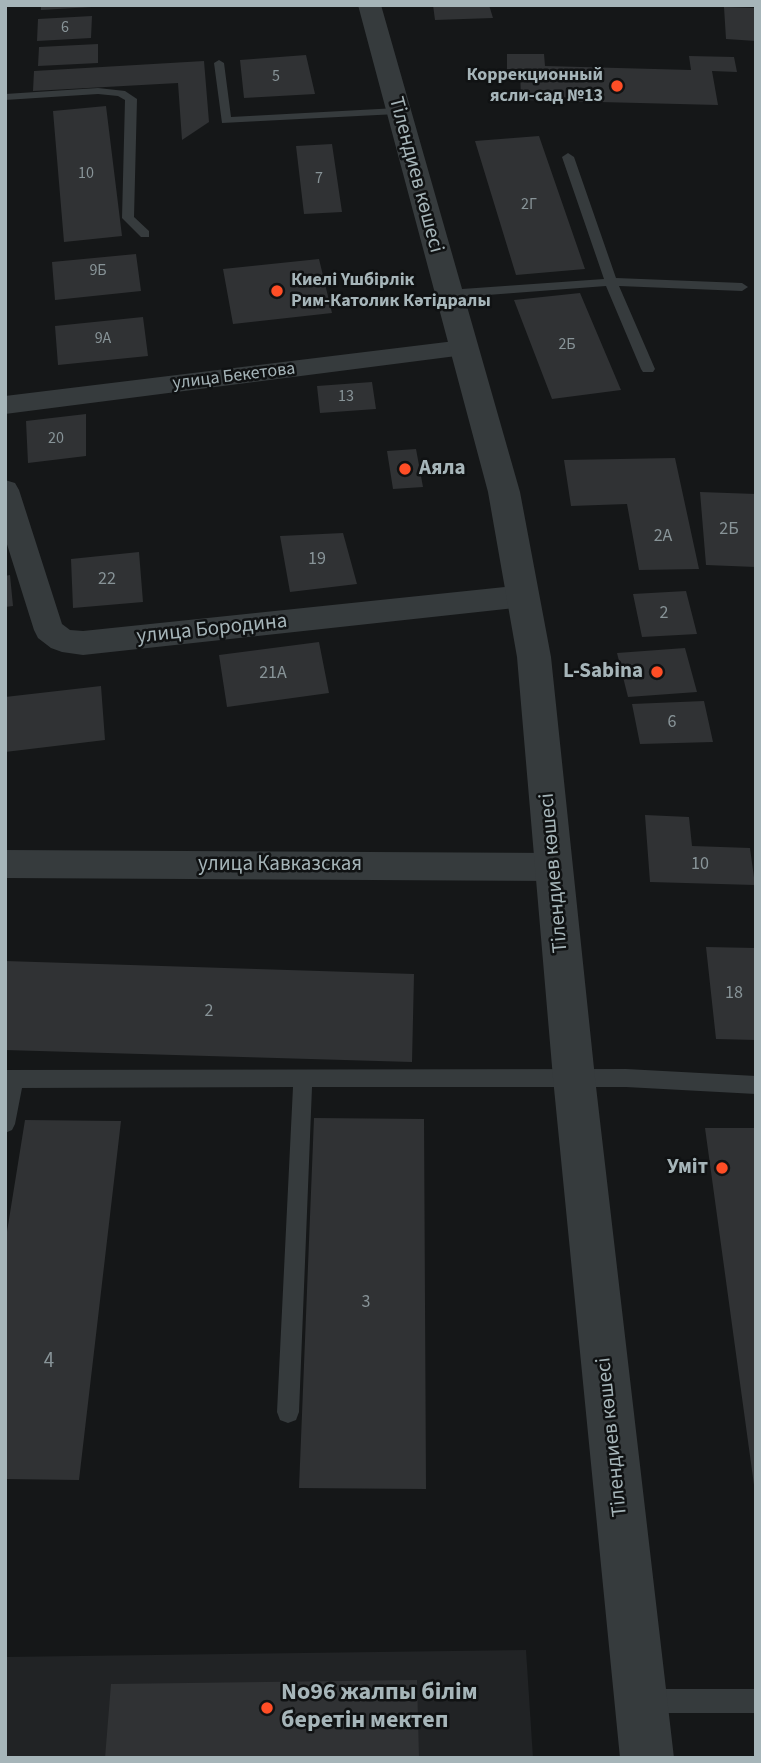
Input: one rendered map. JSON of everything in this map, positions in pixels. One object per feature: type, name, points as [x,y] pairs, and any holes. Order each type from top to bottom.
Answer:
[{"type":"street","name":"Тілендиев көшесі","points":[[369,5],[504,492],[534,657],[574,1078],[647,1758]]},
{"type":"street","name":"улица Бекетова","points":[[5,405],[463,348]]},
{"type":"street","name":"улица Бородина","points":[[5,490],[49,630],[62,640],[83,643],[524,596]]},
{"type":"street","name":"улица Кавказская","points":[[5,864],[555,867]]},
{"type":"lane","points":[[219,63],[226,121],[397,111]]},
{"type":"lane","points":[[5,97],[98,91],[121,93],[131,99],[128,218],[145,234]]},
{"type":"lane","points":[[568,158],[611,282],[648,369]]},
{"type":"lane","points":[[448,294],[611,282],[742,287]]},
{"type":"lane","points":[[5,1124],[10,1079],[626,1078],[756,1085]]},
{"type":"lane","points":[[288,1412],[303,1080]]},
{"type":"lane","points":[[642,1701],[756,1701]]},
{"type":"shaded area","name":"No96 жалпы білім беретін мектеп","points":[[526,1650],[533,1758],[5,1758],[5,1657]]},
{"type":"building","points":[[41,5],[92,5],[92,7],[41,10]]},
{"type":"building","points":[[433,5],[489,5],[493,18],[435,20]]},
{"type":"building","points":[[724,7],[756,8],[756,41],[726,39]]},
{"type":"building","points":[[92,16],[91,38],[37,41],[38,19]]},
{"type":"building","points":[[98,44],[98,63],[38,66],[39,47]]},
{"type":"building","name":"Коррекционный ясли-сад №13","points":[[507,54],[544,54],[545,66],[691,70],[689,56],[734,57],[737,72],[712,71],[718,105],[521,100],[520,69],[507,69]]},
{"type":"building","points":[[306,55],[315,94],[244,98],[240,60]]},
{"type":"building","points":[[204,61],[209,122],[182,140],[178,83],[33,91],[34,71]]},
{"type":"building","points":[[106,106],[122,236],[64,242],[53,111]]},
{"type":"building","points":[[539,136],[585,269],[516,275],[475,141]]},
{"type":"building","points":[[332,144],[342,212],[304,214],[296,146]]},
{"type":"building","points":[[136,254],[141,291],[55,300],[52,262]]},
{"type":"building","name":"Киелі Үшбірлік Рим-Католик Кәтідралы","points":[[319,259],[332,313],[233,324],[223,269]]},
{"type":"building","points":[[580,293],[621,390],[552,399],[514,300]]},
{"type":"building","points":[[143,317],[148,356],[58,365],[55,326]]},
{"type":"building","points":[[372,382],[376,409],[320,413],[317,386]]},
{"type":"building","points":[[86,414],[86,456],[28,463],[26,421]]},
{"type":"building","name":"Аяла","points":[[416,449],[423,487],[393,489],[387,451]]},
{"type":"building","points":[[675,458],[699,569],[639,570],[627,504],[571,506],[564,460]]},
{"type":"building","points":[[700,492],[756,494],[756,567],[706,565]]},
{"type":"building","points":[[343,533],[357,584],[290,592],[280,536]]},
{"type":"building","points":[[139,552],[143,602],[73,608],[71,559]]},
{"type":"building","points":[[10,575],[13,606],[5,607],[5,576]]},
{"type":"building","points":[[686,591],[697,634],[642,637],[633,594]]},
{"type":"building","points":[[319,642],[329,693],[227,707],[219,655]]},
{"type":"building","points":[[685,648],[697,692],[628,697],[617,653]]},
{"type":"building","points":[[101,686],[105,740],[5,752],[5,697]]},
{"type":"building","points":[[704,701],[713,742],[640,744],[632,704]]},
{"type":"building","points":[[645,815],[689,817],[692,846],[750,848],[755,885],[650,882]]},
{"type":"building","points":[[706,947],[756,948],[756,1040],[716,1039]]},
{"type":"building","points":[[5,961],[414,974],[412,1062],[5,1050]]},
{"type":"building","points":[[314,1118],[424,1119],[426,1489],[299,1488]]},
{"type":"building","points":[[25,1120],[121,1121],[79,1480],[5,1479],[5,1244]]},
{"type":"building","points":[[705,1128],[756,1128],[756,1485],[754,1485]]},
{"type":"building","points":[[417,1680],[419,1758],[105,1758],[111,1684]]},
{"type":"place","name":"Коррекционный ясли-сад №13","points":[[617,86]]},
{"type":"place","name":"Киелі Үшбірлік Рим-Католик Кәтідралы","points":[[277,291]]},
{"type":"place","name":"Аяла","points":[[405,469]]},
{"type":"place","name":"L-Sabina","points":[[657,672]]},
{"type":"place","name":"Уміт","points":[[722,1168]]},
{"type":"place","name":"No96 жалпы білім беретін мектеп","points":[[267,1708]]}]
